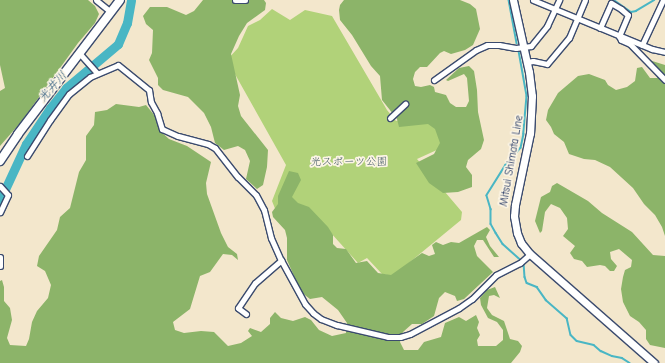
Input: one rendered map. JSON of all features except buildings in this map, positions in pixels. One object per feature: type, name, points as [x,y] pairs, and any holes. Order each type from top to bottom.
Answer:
[{"type":"main road","points":[[0,161],[18,134],[120,0]]},
{"type":"main road","name":"Mitsui Shimata Line","points":[[513,0],[527,62],[532,96],[531,117],[514,216],[517,233],[521,243],[530,254],[654,363]]},
{"type":"street","points":[[96,0],[111,12]]},
{"type":"street","points":[[235,0],[245,0]]},
{"type":"street","points":[[532,0],[642,45],[665,52]]},
{"type":"street","points":[[434,80],[476,50],[487,45],[499,45],[516,48],[530,46],[547,26],[559,0]]},
{"type":"street","points":[[527,62],[533,61],[548,64],[570,38],[585,0]]},
{"type":"street","points":[[642,45],[663,0]]},
{"type":"street","points":[[600,28],[610,3],[628,15],[619,36]]},
{"type":"street","points":[[619,36],[621,40],[630,44],[665,80]]},
{"type":"street","points":[[80,54],[96,72]]},
{"type":"street","points":[[27,156],[63,101],[82,82],[96,72],[118,65],[149,90],[151,102],[157,113],[162,129],[178,136],[208,144],[215,148],[238,177],[256,195],[264,210],[271,238],[305,304],[321,319],[367,333],[388,337],[400,337],[429,326],[460,308],[472,299],[496,275],[520,264],[530,254]]},
{"type":"street","points":[[390,118],[405,104]]},
{"type":"street","points":[[0,212],[8,195],[1,187]]},
{"type":"street","points":[[0,257],[0,266]]},
{"type":"street","points":[[246,314],[238,308],[255,283],[281,260]]},
{"type":"green space","points":[[0,0],[88,0],[95,6],[99,14],[95,23],[78,43],[21,122],[0,146],[0,91],[5,88],[0,65]]},
{"type":"green space","points":[[203,0],[264,0],[266,3],[265,10],[247,23],[231,54],[240,95],[238,106],[241,116],[268,150],[267,167],[263,185],[257,189],[246,179],[250,161],[245,150],[238,146],[224,150],[215,143],[211,127],[204,113],[188,97],[163,90],[158,85],[158,78],[149,60],[152,53],[153,30],[146,24],[143,16],[150,7],[167,7],[186,15],[194,11]]},
{"type":"green space","points":[[344,0],[460,0],[470,4],[476,9],[480,29],[473,45],[465,50],[451,54],[444,51],[440,53],[427,67],[420,67],[415,72],[413,79],[415,86],[421,87],[430,85],[434,87],[435,92],[446,95],[450,103],[456,107],[466,107],[469,101],[467,78],[464,74],[448,81],[446,80],[459,68],[469,66],[474,71],[478,112],[484,140],[481,149],[468,160],[466,167],[472,175],[472,187],[458,192],[443,193],[429,183],[416,163],[434,154],[440,143],[435,129],[428,124],[399,127],[397,119],[382,100],[380,76],[371,66],[352,35],[340,20],[340,5]]},
{"type":"green space","name":"光スポーツ公園","points":[[272,9],[290,20],[305,10],[332,16],[387,110],[396,121],[427,114],[450,144],[417,159],[462,212],[461,220],[393,276],[382,274],[367,258],[358,263],[312,212],[276,211],[272,201],[286,165],[227,60],[238,48],[248,26],[260,20]]},
{"type":"green space","points":[[649,60],[665,65],[665,236],[655,215],[644,204],[633,188],[610,167],[595,160],[584,159],[569,154],[564,142],[554,134],[546,120],[548,110],[558,93],[578,76],[589,74],[605,80],[608,85],[616,90],[627,87],[635,81],[637,68],[642,67],[650,78],[657,78],[658,70]]},
{"type":"green space","points":[[116,104],[139,107],[146,105],[155,116],[159,130],[169,139],[187,146],[211,162],[206,183],[207,194],[221,233],[228,247],[237,254],[238,260],[232,255],[223,254],[210,272],[200,276],[190,309],[173,322],[175,330],[184,333],[201,331],[214,332],[228,346],[241,343],[252,336],[248,331],[250,328],[261,332],[270,324],[270,318],[275,312],[281,318],[293,321],[305,317],[311,320],[319,330],[332,336],[346,333],[347,323],[338,310],[322,297],[310,299],[301,292],[287,260],[287,238],[285,230],[273,217],[272,212],[278,204],[278,196],[289,171],[298,173],[301,180],[292,197],[298,203],[309,207],[328,227],[333,235],[333,244],[337,248],[346,249],[356,263],[367,261],[378,273],[391,275],[422,253],[429,256],[435,254],[432,245],[436,242],[443,245],[451,242],[459,243],[487,227],[490,230],[486,237],[490,246],[499,257],[494,257],[483,240],[477,240],[474,246],[477,256],[493,272],[464,299],[457,301],[455,296],[445,292],[439,298],[434,316],[422,324],[412,324],[403,332],[400,342],[404,350],[418,350],[424,342],[441,337],[445,323],[459,317],[466,321],[476,315],[479,322],[477,328],[480,335],[477,340],[478,346],[496,346],[503,340],[503,330],[497,322],[488,318],[481,305],[480,298],[487,290],[495,287],[500,298],[494,295],[489,296],[487,308],[492,315],[504,321],[510,339],[518,341],[522,346],[520,352],[511,363],[0,363],[0,281],[2,280],[4,287],[4,301],[10,308],[12,320],[7,338],[10,345],[26,346],[29,339],[32,322],[37,311],[48,298],[51,285],[45,271],[37,266],[39,256],[57,230],[60,217],[70,208],[79,172],[86,160],[86,136],[94,125],[95,112],[107,110]]},
{"type":"green space","points":[[557,183],[588,201],[602,213],[632,232],[653,255],[665,256],[665,348],[650,345],[646,339],[646,330],[639,322],[630,316],[623,302],[621,289],[623,277],[625,270],[631,267],[632,260],[619,249],[610,252],[611,259],[617,266],[614,271],[610,271],[605,266],[600,265],[587,267],[582,261],[574,259],[570,253],[575,246],[563,236],[568,229],[567,218],[560,208],[551,204],[545,212],[542,231],[540,233],[535,221],[541,197],[550,192],[552,186]]},
{"type":"waterway","name":"光井川","points":[[0,200],[26,144],[50,108],[66,88],[118,44],[127,23],[131,0]]},
{"type":"waterway","points":[[509,0],[517,43]]},
{"type":"waterway","points":[[614,0],[631,12],[636,11],[654,0]]},
{"type":"waterway","points":[[519,51],[527,96],[524,134],[521,148],[506,165],[487,196],[491,209],[491,224],[503,244],[521,260]]},
{"type":"waterway","points":[[524,263],[527,283],[537,287],[546,300],[567,318],[571,335],[577,341],[594,345],[601,351],[612,356],[622,358],[630,363]]}]
